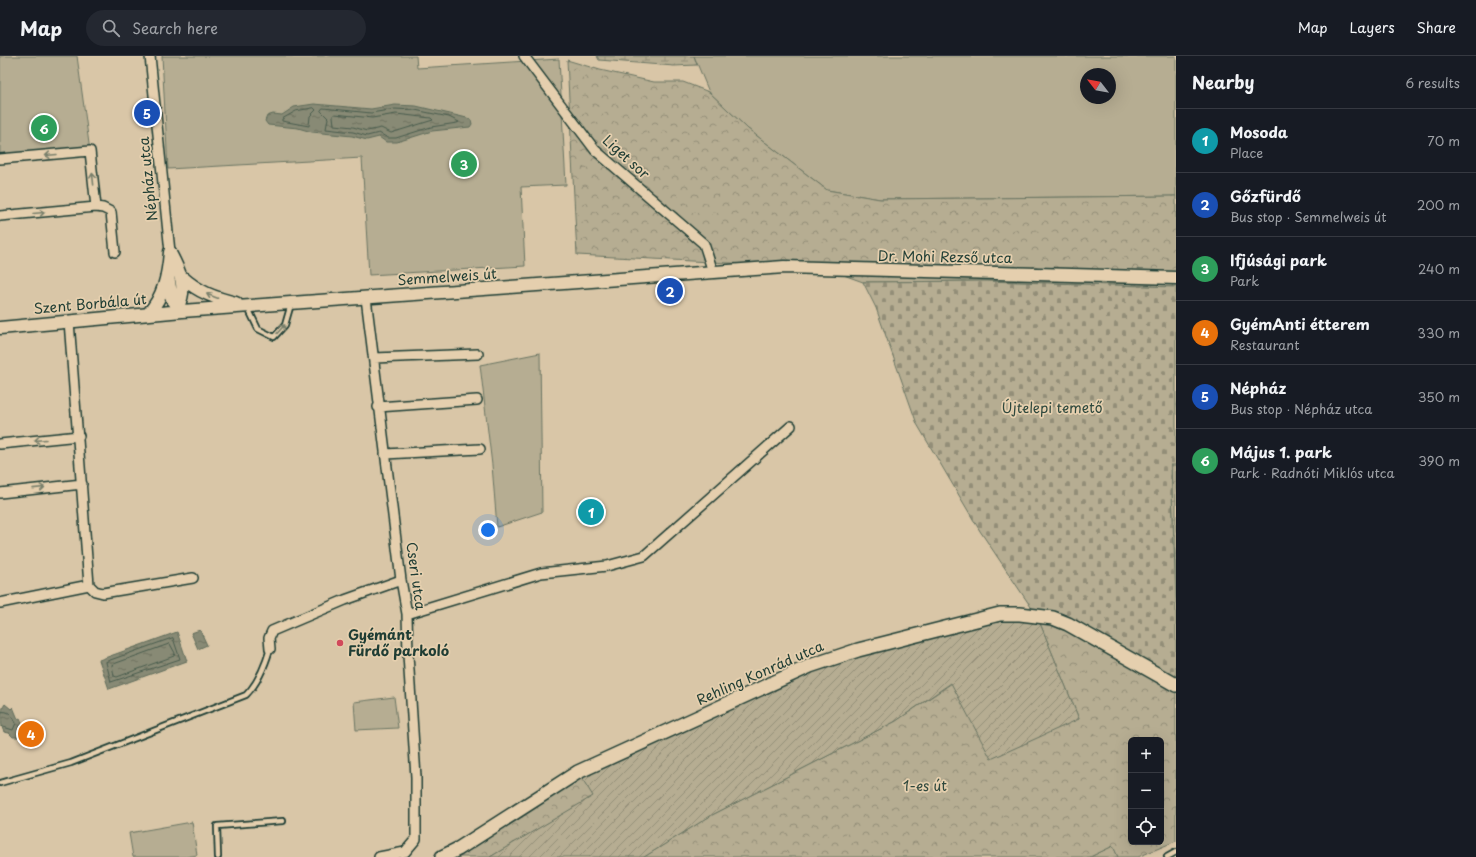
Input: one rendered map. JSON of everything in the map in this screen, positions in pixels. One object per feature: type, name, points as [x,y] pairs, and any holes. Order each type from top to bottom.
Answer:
[{"type":"main road","name":"Rehling Konrád utca","points":[[442,857],[458,849],[578,772],[810,666],[858,650],[1000,614],[1020,614],[1052,618],[1068,624],[1176,685]]},
{"type":"street","name":"Népház utca","points":[[150,56],[170,252]]},
{"type":"street","name":"Liget sor","points":[[524,56],[595,150],[704,244],[713,272]]},
{"type":"street","points":[[0,159],[90,151],[96,207]]},
{"type":"street","points":[[0,216],[96,207],[103,208],[111,212],[115,252]]},
{"type":"street","points":[[170,252],[168,276],[172,299],[178,309]]},
{"type":"street","points":[[170,252],[182,277],[193,287],[208,295],[247,306]]},
{"type":"street","name":"Dr. Mohi Rezső utca","points":[[713,272],[784,268],[1176,278]]},
{"type":"street","name":"Semmelweis út","points":[[178,309],[366,298],[713,272]]},
{"type":"street","points":[[148,314],[161,295],[168,276]]},
{"type":"street","points":[[178,309],[183,296],[182,277]]},
{"type":"street","name":"Cseri utca","points":[[366,298],[374,358],[378,407],[401,580],[407,614],[408,655],[416,777],[416,839],[406,852],[379,857]]},
{"type":"street","name":"Szent Borbála út","points":[[0,328],[148,314],[178,309]]},
{"type":"street","points":[[69,321],[79,436],[89,585],[95,591],[103,592],[193,578]]},
{"type":"street","points":[[374,358],[478,354]]},
{"type":"street","points":[[378,407],[477,400]]},
{"type":"street","points":[[407,614],[541,573],[607,566],[644,556],[791,426]]},
{"type":"street","points":[[0,444],[79,436]]},
{"type":"street","points":[[385,454],[480,450]]},
{"type":"street","points":[[0,492],[82,484]]},
{"type":"street","points":[[270,649],[269,638],[272,631],[345,600],[401,580]]},
{"type":"street","points":[[0,603],[89,585]]},
{"type":"lane","points":[[247,306],[258,329],[274,337],[285,325],[291,303]]},
{"type":"lane","points":[[0,783],[71,763],[246,695],[253,688],[266,663],[270,649]]},
{"type":"lane","points":[[218,857],[217,826],[283,822]]},
{"type":"lane","points":[[1166,857],[1176,852]]},
{"type":"green space","points":[[0,56],[77,56],[90,151],[0,162]]},
{"type":"green space","points":[[162,56],[416,56],[417,68],[559,59],[566,185],[521,187],[525,266],[369,275],[362,158],[168,169]]},
{"type":"green space","points":[[597,56],[694,56],[697,65],[674,66],[599,60]]},
{"type":"green space","points":[[694,56],[1176,56],[1176,196],[880,199],[827,190],[748,129],[709,92]]},
{"type":"green space","points":[[567,60],[600,70],[654,82],[683,82],[709,92],[748,129],[827,190],[880,199],[1176,196],[1176,287],[986,281],[863,282],[824,268],[577,255]]},
{"type":"green space","name":"Újtelepi temető","points":[[986,281],[1176,287],[1176,465],[1171,465],[1176,599],[1176,685],[1037,616],[980,531],[917,424],[876,308],[863,282]]},
{"type":"green space","points":[[540,353],[542,512],[497,527],[492,465],[480,365]]},
{"type":"green space","points":[[1176,462],[1176,599],[1171,465]]},
{"type":"green space","name":"1-es út","points":[[1037,616],[1176,685],[1176,841],[1138,857],[1118,857],[1113,846],[1090,857],[644,857],[712,815],[896,721],[952,683],[1079,719]]},
{"type":"green space","points":[[1037,616],[1079,719],[991,759],[951,683],[896,721],[712,815],[644,857],[490,857],[593,796],[578,772],[810,666],[951,626]]},
{"type":"green space","points":[[394,697],[398,728],[356,730],[354,702]]},
{"type":"green space","points":[[578,772],[594,796],[490,857],[442,857]]},
{"type":"green space","points":[[192,822],[197,855],[186,857],[133,857],[129,833]]},
{"type":"green space","points":[[1113,846],[1118,857],[1090,857]]},
{"type":"water","points":[[314,104],[371,109],[395,105],[416,106],[467,118],[471,120],[472,124],[470,127],[432,131],[397,142],[386,142],[379,137],[367,140],[352,136],[312,132],[298,128],[268,125],[265,121],[267,116],[273,114],[282,115],[294,107]]},
{"type":"water","points":[[200,630],[207,645],[198,649],[191,633]]},
{"type":"water","points":[[177,632],[187,661],[109,689],[99,660]]},
{"type":"water","points":[[5,704],[11,709],[13,707],[18,719],[20,718],[23,725],[18,727],[20,731],[18,737],[13,737],[9,733],[4,732],[1,722],[1,714]]},
{"type":"place","name":"Népház","points":[[147,113]]},
{"type":"place","name":"Május 1. park","points":[[44,128]]},
{"type":"place","name":"Ifjúsági park","points":[[464,164]]},
{"type":"place","name":"Gőzfürdő","points":[[670,291]]},
{"type":"place","name":"Mosoda","points":[[591,512]]},
{"type":"place","name":"Gyémánt Fürdő parkoló","points":[[340,643]]},
{"type":"place","name":"GyémAnti étterem","points":[[31,734]]}]
